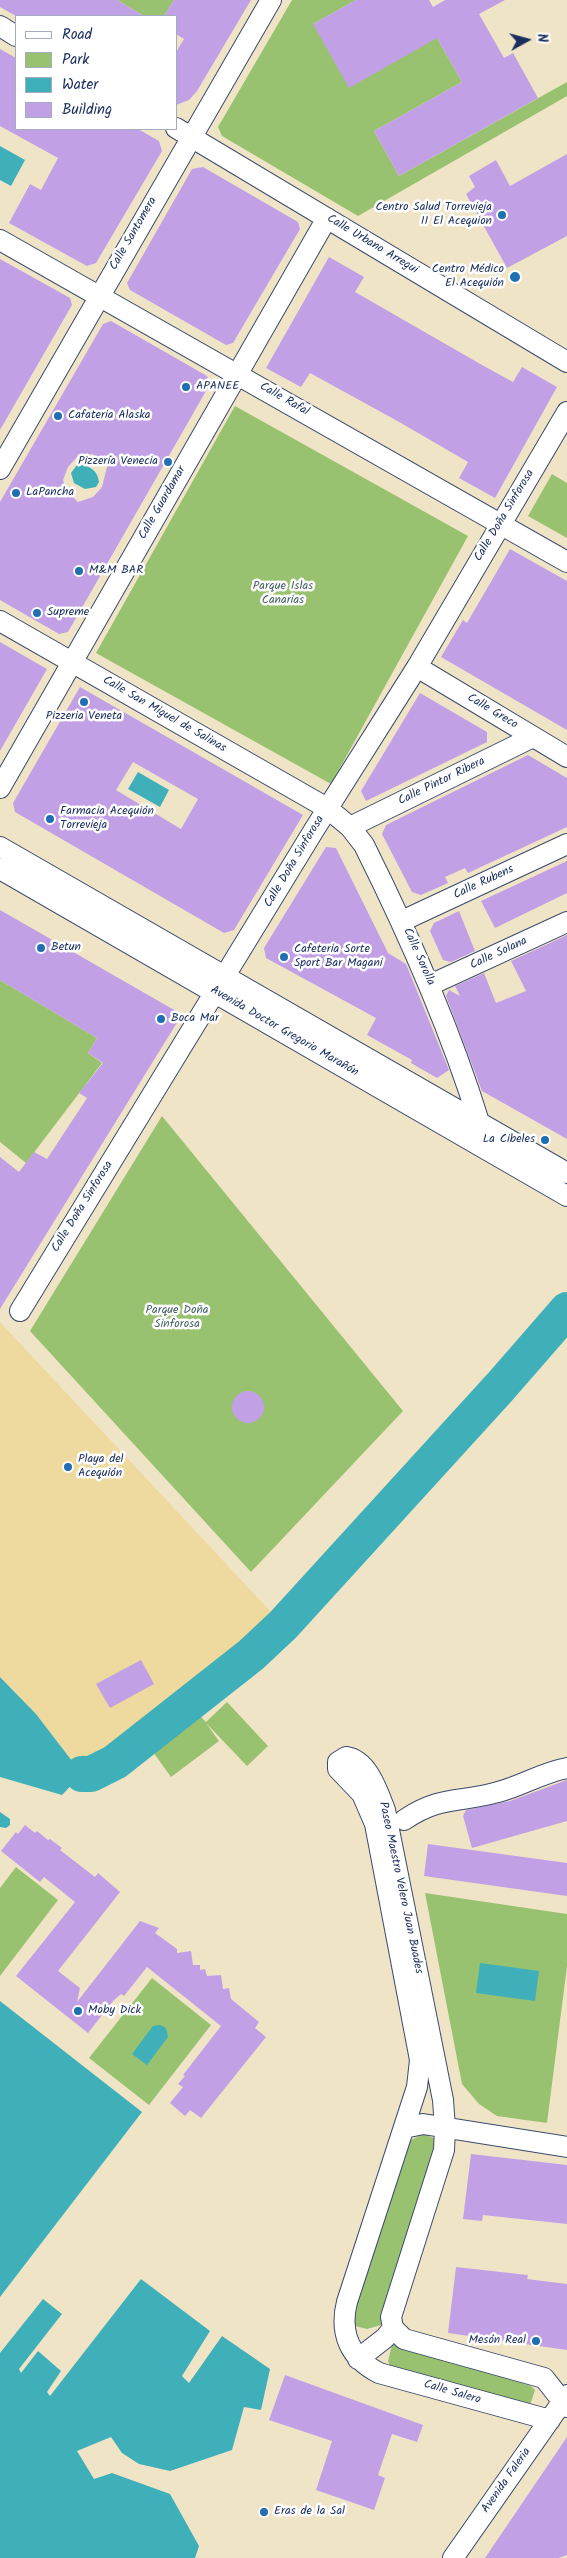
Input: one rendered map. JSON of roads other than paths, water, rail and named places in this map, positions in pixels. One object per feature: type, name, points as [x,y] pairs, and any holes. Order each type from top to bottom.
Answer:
[{"type":"street","name":"Calle Santomera","points":[[0,469],[7,438],[99,295],[183,132],[271,0]]},
{"type":"street","points":[[0,26],[15,35]]},
{"type":"street","name":"Calle Urbano Arregui","points":[[183,132],[567,362]]},
{"type":"street","name":"Calle Guardamar","points":[[0,788],[326,218]]},
{"type":"street","name":"Calle Rafal","points":[[0,240],[567,562]]},
{"type":"street","name":"Calle Doña Sinforosa","points":[[20,1310],[327,808],[417,667],[567,412]]},
{"type":"street","name":"Calle San Miguel de Salinas","points":[[0,621],[327,808]]},
{"type":"street","name":"Calle Greco","points":[[417,667],[567,757]]},
{"type":"street","name":"Calle Pintor Ribera","points":[[350,827],[533,737]]},
{"type":"street","name":"Calle Sorolla","points":[[327,808],[350,827],[364,845],[402,922],[430,985],[464,1076],[478,1122]]},
{"type":"street","name":"Calle Rubens","points":[[402,922],[567,844]]},
{"type":"street","name":"Avenida Doctor Gregorio Marañón","points":[[0,847],[567,1196]]},
{"type":"street","name":"Avenida Doctor Gregorio Marañón","points":[[0,869],[478,1122],[567,1173]]},
{"type":"street","name":"Calle Solana","points":[[430,985],[567,922]]},
{"type":"street","name":"Paseo Maestro Velero Juan Buades","points":[[358,2359],[347,2341],[344,2315],[420,2072],[419,2044],[375,1824],[371,1811],[357,1786],[338,1769],[338,1762],[343,1757],[354,1759],[365,1770],[377,1789],[385,1810],[443,2100],[446,2128],[444,2150],[391,2317],[393,2328]]},
{"type":"street","points":[[404,1820],[421,1809],[437,1802],[496,1793],[520,1786],[556,1770],[567,1768]]},
{"type":"street","points":[[404,2128],[423,2124],[567,2147]]},
{"type":"street","points":[[358,2359],[385,2338],[393,2328],[404,2339],[544,2378],[566,2403],[550,2420]]},
{"type":"street","name":"Calle Salero","points":[[358,2359],[379,2372],[550,2420]]},
{"type":"street","name":"Avenida Faleria","points":[[453,2558],[550,2420]]},
{"type":"water","points":[[0,146],[25,160],[11,186],[0,180]]},
{"type":"water","points":[[77,465],[89,467],[97,474],[99,482],[96,487],[85,489],[74,483],[71,473]]},
{"type":"water","points":[[138,772],[169,790],[160,807],[128,789]]},
{"type":"water","points":[[0,1677],[36,1714],[82,1774],[62,1795],[0,1777]]},
{"type":"water","points":[[0,1812],[10,1819],[10,1825],[6,1828],[0,1827]]},
{"type":"water","points":[[480,1963],[539,1971],[535,2001],[476,1993]]},
{"type":"water","points":[[0,2001],[142,2112],[0,2297]]},
{"type":"water","points":[[160,2025],[166,2028],[168,2037],[147,2065],[132,2054],[153,2026]]},
{"type":"water","points":[[141,2279],[210,2331],[182,2376],[189,2383],[222,2336],[270,2369],[261,2410],[244,2407],[232,2450],[170,2471],[139,2464],[122,2453],[111,2437],[77,2451],[94,2479],[112,2473],[170,2494],[199,2546],[195,2558],[0,2558],[0,2353],[43,2299],[62,2314],[19,2369],[21,2373],[38,2351],[61,2371],[47,2392],[50,2396]]},
{"type":"waterway","points":[[82,1774],[91,1774],[115,1762],[251,1655],[283,1625],[500,1387],[567,1310]]},
{"type":"place","name":"Centro Salud Torrevieja II El Acequion","points":[[502,215]]},
{"type":"place","name":"Centro Médico El Acequión","points":[[515,277]]},
{"type":"place","name":"APANEE","points":[[186,387]]},
{"type":"place","name":"Cafateria Alaska","points":[[58,416]]},
{"type":"place","name":"Pizzería Venecia","points":[[168,462]]},
{"type":"place","name":"LaPancha","points":[[16,493]]},
{"type":"place","name":"M&M BAR","points":[[79,571]]},
{"type":"place","name":"Supreme","points":[[37,613]]},
{"type":"place","name":"Pizzeria Veneta","points":[[84,702]]},
{"type":"place","name":"Farmacia Acequión Torrevieja","points":[[50,819]]},
{"type":"place","name":"Betun","points":[[41,948]]},
{"type":"place","name":"Cafeteria Sorte Sport Bar Magani","points":[[284,957]]},
{"type":"place","name":"Boca Mar","points":[[161,1019]]},
{"type":"place","name":"La Cibeles","points":[[545,1140]]},
{"type":"place","name":"Playa del Acequión","points":[[68,1467]]},
{"type":"place","name":"Moby Dick","points":[[78,2011]]},
{"type":"place","name":"Mesón Real","points":[[536,2341]]},
{"type":"place","name":"Eras de la Sal","points":[[264,2512]]},
{"type":"park label","name":"Parque Islas Canarias","points":[[283,594]]},
{"type":"park label","name":"Parque Doña Sinforosa","points":[[177,1318]]}]
